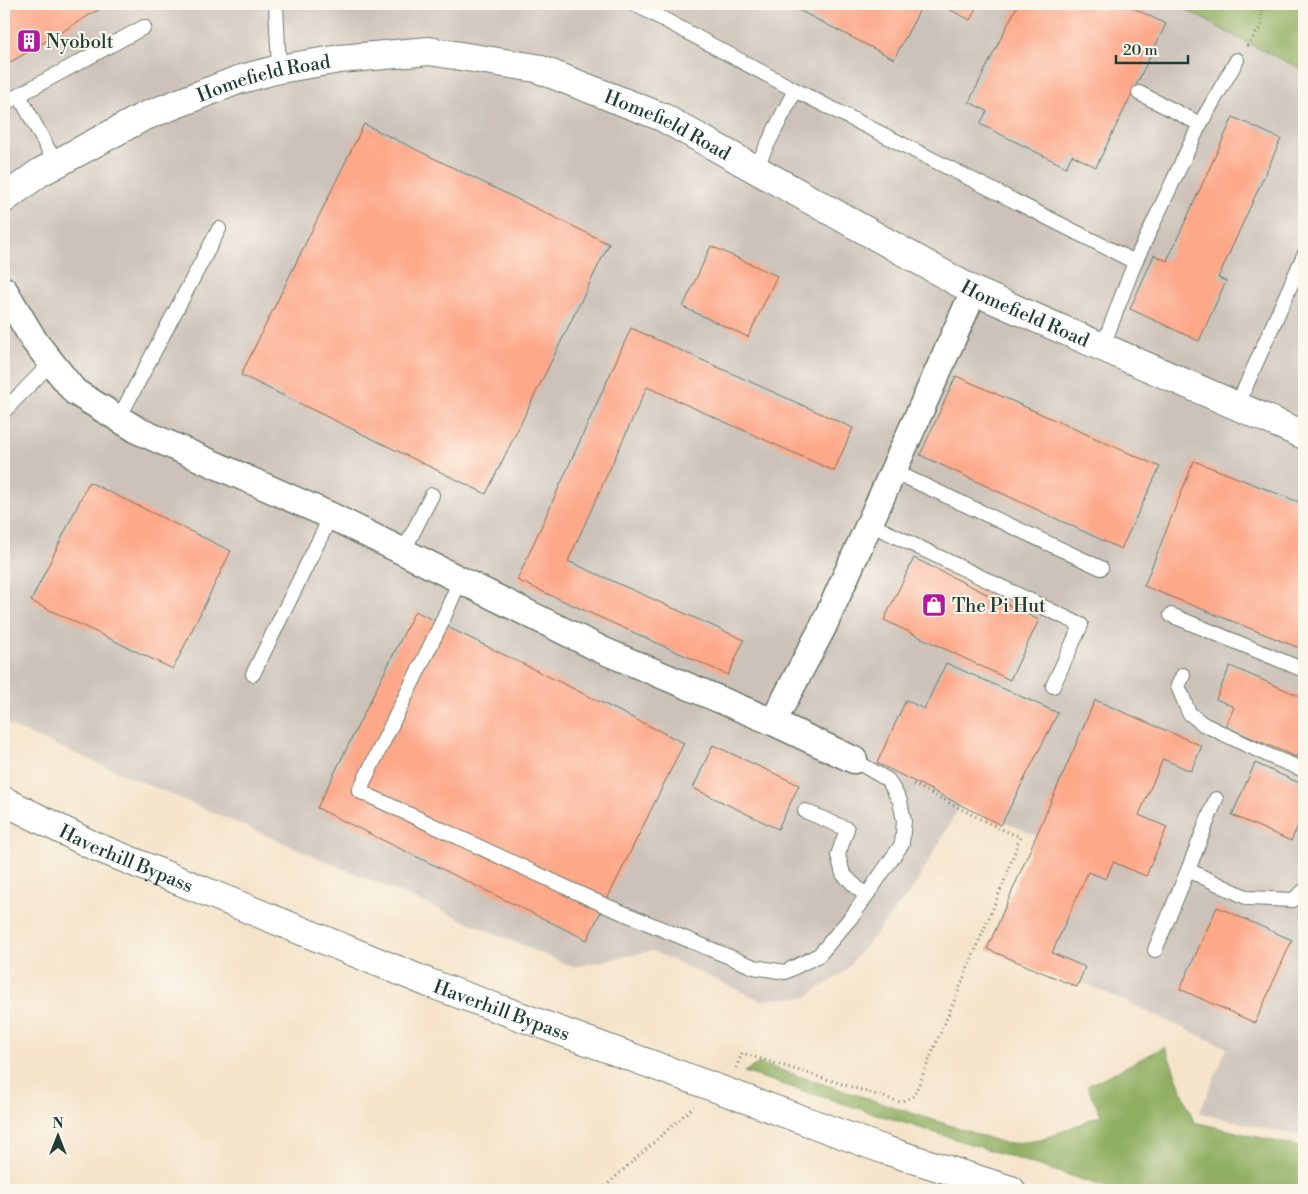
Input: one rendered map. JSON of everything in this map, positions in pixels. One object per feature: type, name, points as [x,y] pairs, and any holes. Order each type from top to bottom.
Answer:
[{"type":"street","name":"Homefield Road","points":[[4,198],[39,173],[144,117],[238,80],[279,69],[340,58],[429,51],[536,68],[662,117],[974,291],[1304,435]]},
{"type":"street","points":[[4,290],[35,342],[75,392],[139,431],[331,516],[602,650],[773,722],[854,760]]},
{"type":"street","points":[[773,722],[824,627],[974,291]]},
{"type":"street","name":"Haverhill Bypass","points":[[4,801],[92,845],[429,984],[886,1150],[1011,1190]]},
{"type":"lane","points":[[276,4],[279,69]]},
{"type":"lane","points":[[635,4],[795,90],[1136,262]]},
{"type":"lane","points":[[4,104],[144,27]]},
{"type":"lane","points":[[1102,348],[1136,262],[1200,124],[1237,60]]},
{"type":"lane","points":[[755,169],[795,90]]},
{"type":"lane","points":[[1140,93],[1200,124]]},
{"type":"lane","points":[[19,95],[56,164]]},
{"type":"lane","points":[[119,418],[219,230]]},
{"type":"lane","points":[[1237,406],[1304,255]]},
{"type":"lane","points":[[4,411],[51,362]]},
{"type":"lane","points":[[893,471],[1101,568]]},
{"type":"lane","points":[[403,552],[432,495]]},
{"type":"lane","points":[[253,674],[331,516]]},
{"type":"lane","points":[[870,524],[1081,625],[1054,686]]},
{"type":"lane","points":[[460,580],[441,624],[359,791],[604,905],[754,967],[785,972],[819,955],[853,915],[902,844],[904,821],[900,801],[888,780],[854,760]]},
{"type":"lane","points":[[1171,615],[1304,670]]},
{"type":"lane","points":[[1183,675],[1178,686],[1184,701],[1189,713],[1203,724],[1304,770]]},
{"type":"lane","points":[[1155,950],[1216,799]]},
{"type":"lane","points":[[805,811],[846,829],[838,855],[843,874],[866,896]]},
{"type":"lane","points":[[1188,870],[1248,898],[1293,900],[1304,891]]},
{"type":"path","points":[[1261,4],[1261,27]]},
{"type":"path","points":[[601,1190],[720,1089],[742,1054],[900,1102],[914,1096],[1004,882],[1020,837],[994,826],[906,780]]},
{"type":"shaded area","points":[[4,4],[1176,4],[1249,44],[1304,70],[1304,1137],[1199,1113],[1227,1048],[999,944],[1043,839],[962,802],[914,887],[844,972],[806,997],[760,1000],[652,951],[573,967],[4,723]]},
{"type":"green space","points":[[1176,4],[1293,4],[1304,12],[1304,70],[1249,44]]},
{"type":"green space","points":[[1165,1047],[1194,1122],[1304,1148],[1304,1190],[1115,1190],[744,1072],[759,1063],[1007,1144],[1041,1140],[1101,1115],[1087,1086]]},
{"type":"building","name":"Nyobolt","points":[[4,4],[108,4],[4,66]]},
{"type":"building","points":[[787,4],[923,4],[894,59]]},
{"type":"building","points":[[939,4],[978,4],[970,20]]},
{"type":"building","points":[[1018,4],[1125,4],[1166,24],[1096,167],[1072,155],[1066,167],[980,124],[987,111],[969,102]]},
{"type":"building","points":[[1233,117],[1281,139],[1218,278],[1226,281],[1199,341],[1130,309],[1154,255],[1167,261]]},
{"type":"building","points":[[364,124],[609,244],[486,494],[241,375]]},
{"type":"building","points":[[711,246],[777,276],[748,337],[683,307]]},
{"type":"building","points":[[631,328],[853,428],[834,471],[647,387],[568,561],[744,640],[728,675],[517,580]]},
{"type":"building","points":[[956,376],[1160,467],[1121,549],[920,455]]},
{"type":"building","points":[[1194,461],[1304,504],[1304,650],[1144,586]]},
{"type":"building","points":[[89,482],[231,551],[173,669],[31,601]]},
{"type":"building","points":[[914,558],[1039,620],[1010,680],[884,620]]},
{"type":"building","points":[[415,611],[684,743],[587,940],[317,808]]},
{"type":"building","points":[[946,663],[1058,713],[1001,825],[877,763],[906,700],[924,709]]},
{"type":"building","points":[[1230,666],[1304,698],[1304,737],[1296,757],[1226,727],[1234,707],[1216,699]]},
{"type":"building","points":[[1095,700],[1202,746],[1191,771],[1163,759],[1139,815],[1167,827],[1146,876],[1113,862],[1106,879],[1088,872],[1052,953],[1085,967],[1077,987],[987,949]]},
{"type":"building","points":[[713,745],[799,785],[778,829],[693,788]]},
{"type":"building","points":[[1255,763],[1304,785],[1304,812],[1291,841],[1232,815]]},
{"type":"building","points":[[1217,907],[1292,940],[1255,1023],[1180,989]]},
{"type":"place","name":"Nyobolt","points":[[29,41]]},
{"type":"place","name":"The Pi Hut","points":[[934,605]]}]
